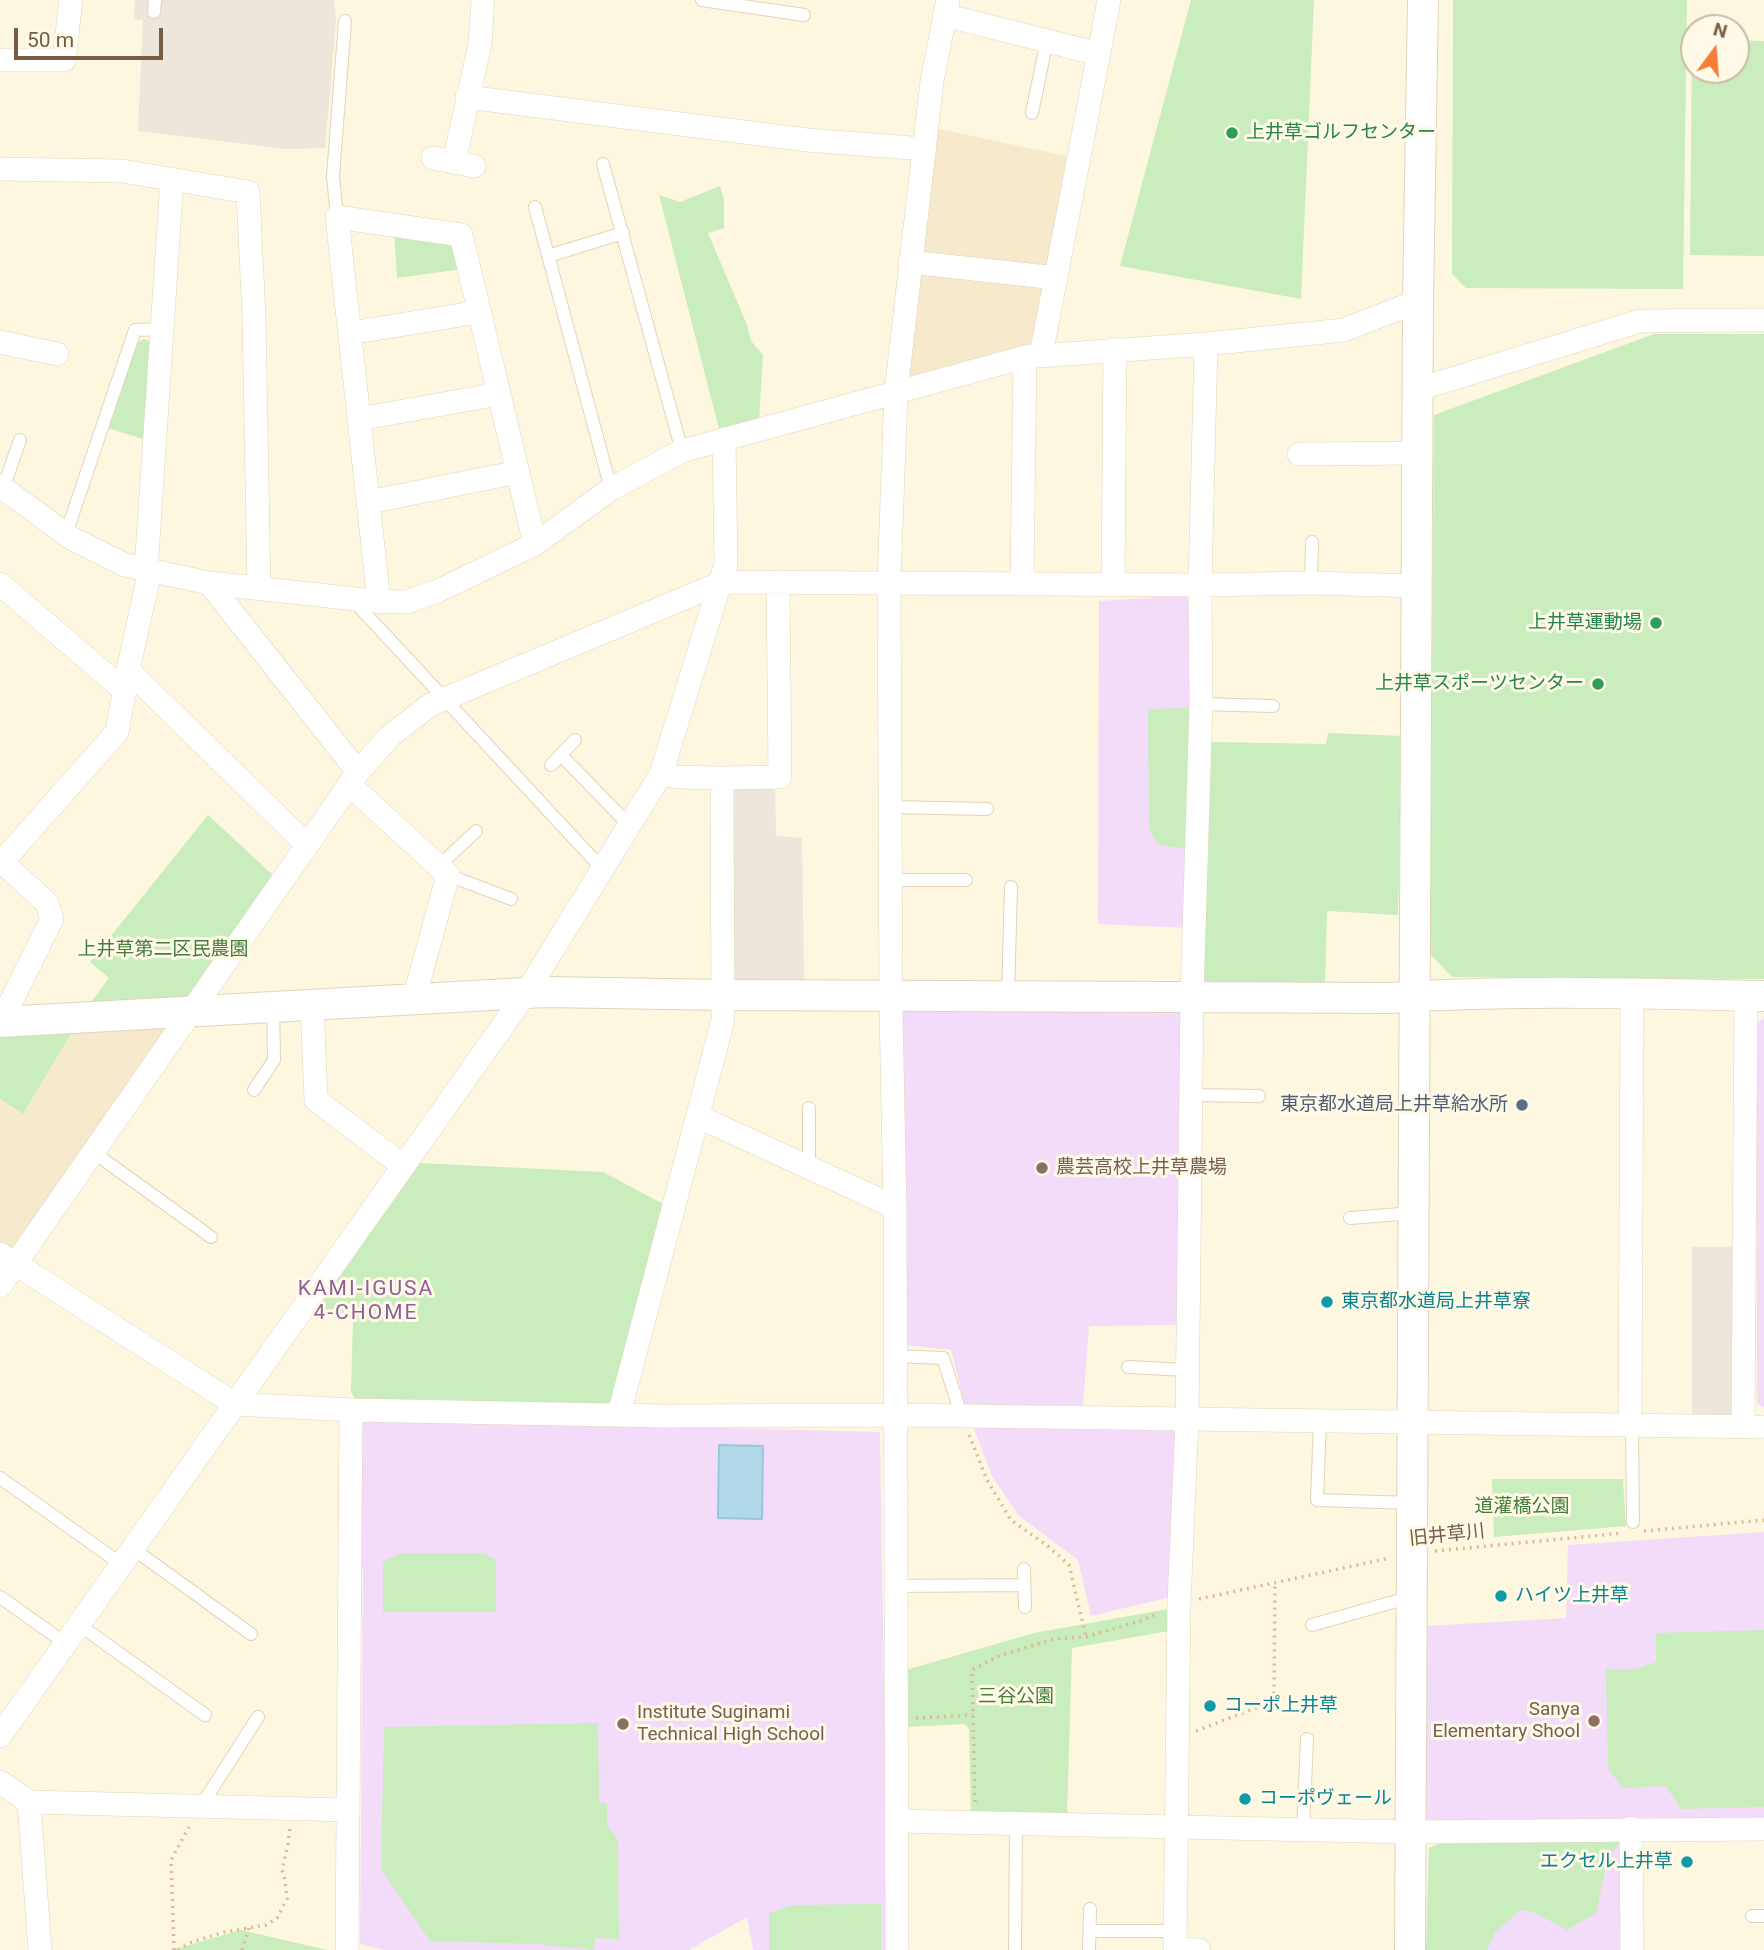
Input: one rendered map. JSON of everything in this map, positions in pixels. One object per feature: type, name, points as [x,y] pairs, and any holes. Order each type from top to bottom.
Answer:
[{"type":"street","points":[[0,60],[64,60],[71,0]]},
{"type":"street","points":[[454,162],[480,44],[484,0]]},
{"type":"street","points":[[1022,583],[1033,356],[1056,278],[1109,0]]},
{"type":"street","points":[[1410,1950],[1418,301],[1423,0]]},
{"type":"street","points":[[897,1950],[896,1356],[889,582],[895,392],[932,81],[946,7],[1099,54]]},
{"type":"street","points":[[467,97],[807,140],[925,149]]},
{"type":"street","points":[[0,169],[122,171],[248,192],[254,317],[260,589]]},
{"type":"street","points":[[7,1259],[235,1405],[351,1410],[619,1414],[895,1415],[1754,1427],[1755,996],[526,993],[0,1022],[52,919],[47,903],[1,863],[117,732],[148,571],[172,179]]},
{"type":"street","points":[[379,602],[337,217],[461,235],[535,544]]},
{"type":"street","points":[[910,262],[1056,278]]},
{"type":"street","points":[[2,487],[66,534],[125,565],[209,583],[406,603],[438,591],[535,544],[611,489],[682,451],[1033,356],[1206,344],[1344,330],[1418,301]]},
{"type":"street","points":[[350,333],[479,312]]},
{"type":"street","points":[[1419,389],[1640,321],[1764,320]]},
{"type":"street","points":[[0,342],[57,354]]},
{"type":"street","points":[[1199,1950],[1175,1943],[1179,1603],[1187,1420],[1192,996],[1201,704],[1200,585],[1206,344]]},
{"type":"street","points":[[1113,583],[1115,349]]},
{"type":"street","points":[[359,419],[499,394]]},
{"type":"street","points":[[0,1736],[526,993],[661,774],[723,582],[726,564],[724,439]]},
{"type":"street","points":[[1299,454],[1418,453]]},
{"type":"street","points":[[369,502],[518,472]]},
{"type":"street","points":[[0,1286],[7,1259],[93,1152],[353,778],[390,736],[430,705],[723,582],[1200,585],[1311,583],[1417,586]]},
{"type":"street","points":[[661,774],[677,777],[780,777],[778,582]]},
{"type":"street","points":[[209,583],[353,778],[443,871],[414,999]]},
{"type":"street","points":[[0,584],[126,681],[306,844]]},
{"type":"street","points":[[619,1414],[723,1020],[725,995],[722,778]]},
{"type":"street","points":[[1631,1425],[1632,994]]},
{"type":"street","points":[[312,1004],[316,1100],[403,1166]]},
{"type":"street","points":[[699,1117],[895,1207]]},
{"type":"street","points":[[347,1950],[351,1410]]},
{"type":"street","points":[[0,1782],[29,1802],[348,1810]]},
{"type":"street","points":[[29,1802],[40,1950]]},
{"type":"street","points":[[897,1821],[1411,1832],[1630,1828],[1764,1829]]},
{"type":"street","points":[[1630,1828],[1632,1950]]},
{"type":"lane","points":[[702,0],[804,15]]},
{"type":"lane","points":[[337,217],[333,176],[345,21]]},
{"type":"lane","points":[[1032,113],[1047,40]]},
{"type":"lane","points":[[603,164],[682,451]]},
{"type":"lane","points":[[535,207],[611,489]]},
{"type":"lane","points":[[548,256],[623,233]]},
{"type":"lane","points":[[66,534],[135,330],[162,329]]},
{"type":"lane","points":[[2,487],[20,440]]},
{"type":"lane","points":[[1311,583],[1312,542]]},
{"type":"lane","points":[[351,598],[595,861],[605,867]]},
{"type":"lane","points":[[1201,704],[1273,706]]},
{"type":"lane","points":[[551,765],[575,740]]},
{"type":"lane","points":[[561,755],[630,826]]},
{"type":"lane","points":[[891,807],[987,809]]},
{"type":"lane","points":[[476,831],[443,871],[511,899]]},
{"type":"lane","points":[[891,880],[966,880]]},
{"type":"lane","points":[[1008,995],[1010,887]]},
{"type":"lane","points":[[254,1090],[274,1060],[272,1006]]},
{"type":"lane","points":[[1191,1095],[1259,1096]]},
{"type":"lane","points":[[809,1108],[809,1167]]},
{"type":"lane","points":[[93,1152],[211,1237]]},
{"type":"lane","points":[[1350,1218],[1414,1213]]},
{"type":"lane","points":[[896,1356],[943,1358],[962,1417]]},
{"type":"lane","points":[[1128,1367],[1187,1370]]},
{"type":"lane","points":[[1320,1422],[1317,1500],[1412,1503]]},
{"type":"lane","points":[[1631,1425],[1635,1529]]},
{"type":"lane","points":[[0,1478],[251,1634]]},
{"type":"lane","points":[[1024,1569],[1025,1607]]},
{"type":"lane","points":[[896,1586],[1024,1584]]},
{"type":"lane","points":[[0,1597],[65,1643]]},
{"type":"lane","points":[[1312,1625],[1412,1597]]},
{"type":"lane","points":[[78,1624],[205,1715]]},
{"type":"lane","points":[[201,1806],[257,1717]]},
{"type":"lane","points":[[1303,1829],[1307,1739]]},
{"type":"lane","points":[[1015,1950],[1016,1824]]},
{"type":"lane","points":[[1089,1950],[1090,1909]]},
{"type":"lane","points":[[1090,1931],[1175,1943]]},
{"type":"path","points":[[962,1417],[987,1480],[1011,1520],[1069,1565],[1086,1637]]},
{"type":"path","name":"旧井草川","points":[[973,1716],[972,1670],[999,1656],[1054,1639],[1086,1637],[1143,1620],[1179,1603],[1412,1553],[1635,1529],[1764,1520]]},
{"type":"path","points":[[1178,1738],[1273,1701],[1275,1583]]},
{"type":"path","points":[[897,1718],[973,1716],[975,1823]]},
{"type":"path","points":[[201,1806],[171,1860],[176,1950],[189,1943],[266,1925],[277,1918],[287,1899],[282,1870],[288,1844],[291,1808]]},
{"type":"path","points":[[242,1950],[248,1928]]},
{"type":"shaded area","points":[[135,0],[334,0],[336,19],[325,148],[287,149],[138,131],[143,20],[134,19]]},
{"type":"shaded area","points":[[935,128],[1075,158],[1040,337],[1026,348],[911,376],[906,371]]},
{"type":"shaded area","points":[[1192,595],[1186,928],[1098,924],[1099,601]]},
{"type":"shaded area","points":[[775,784],[776,836],[802,838],[804,981],[731,980],[732,789]]},
{"type":"shaded area","name":"農芸高校上井草農場","points":[[1183,1008],[1180,1325],[1089,1326],[1083,1405],[965,1405],[951,1350],[905,1345],[901,1010]]},
{"type":"shaded area","points":[[1764,1017],[1764,1408],[1757,1403],[1756,1025]]},
{"type":"shaded area","points":[[161,1025],[165,1033],[6,1265],[0,1261],[0,1099],[23,1114],[74,1029]]},
{"type":"shaded area","points":[[1692,1247],[1737,1247],[1735,1417],[1692,1415]]},
{"type":"shaded area","name":"Institute Suginami Technical High School","points":[[365,1419],[880,1432],[890,1950],[753,1950],[747,1917],[689,1950],[384,1950],[360,1944],[363,1571],[358,1559],[358,1426]]},
{"type":"shaded area","points":[[972,1424],[1178,1431],[1171,1597],[1091,1616],[1078,1560],[1019,1516],[992,1476]]},
{"type":"shaded area","name":"Sanya Elementary Shool","points":[[1764,1532],[1764,1820],[1429,1824],[1423,1816],[1425,1626],[1566,1618],[1568,1545]]},
{"type":"shaded area","points":[[1628,1835],[1629,1950],[1426,1950],[1429,1848]]},
{"type":"green space","name":"上井草ゴルフセンター","points":[[1191,0],[1314,0],[1301,299],[1120,266]]},
{"type":"green space","points":[[1453,0],[1687,0],[1687,14],[1680,14],[1680,84],[1686,84],[1683,289],[1466,288],[1452,274]]},
{"type":"green space","points":[[1750,40],[1764,41],[1764,256],[1690,255],[1692,84],[1750,84]]},
{"type":"green space","points":[[720,186],[724,200],[724,228],[708,233],[747,325],[751,341],[763,355],[759,420],[719,429],[659,195],[680,202]]},
{"type":"green space","points":[[394,231],[457,239],[463,269],[397,278]]},
{"type":"green space","name":"上井草スポーツセンター","points":[[1654,334],[1764,334],[1764,979],[1452,977],[1430,954],[1434,415]]},
{"type":"green space","points":[[144,339],[151,345],[143,439],[108,428],[138,342]]},
{"type":"green space","points":[[1190,708],[1189,850],[1157,844],[1149,829],[1148,709]]},
{"type":"green space","points":[[1328,733],[1402,736],[1398,915],[1327,911],[1325,986],[1211,988],[1201,975],[1209,742],[1326,744]]},
{"type":"green space","name":"上井草第二区民農園","points":[[208,815],[275,877],[189,998],[89,1005],[109,978],[90,962]]},
{"type":"green space","points":[[74,1029],[23,1114],[0,1099],[0,1034]]},
{"type":"green space","points":[[420,1163],[603,1172],[669,1207],[654,1232],[655,1240],[609,1406],[355,1399],[351,1392],[353,1317],[346,1313],[317,1313],[314,1308]]},
{"type":"green space","name":"道灌橋公園","points":[[1492,1479],[1623,1479],[1626,1526],[1494,1537]]},
{"type":"green space","points":[[400,1553],[484,1553],[496,1560],[496,1612],[383,1612],[383,1562]]},
{"type":"green space","name":"三谷公園","points":[[1174,1608],[1175,1630],[1072,1648],[1067,1817],[971,1816],[969,1729],[965,1724],[905,1727],[906,1670],[1034,1633]]},
{"type":"green space","points":[[1764,1630],[1764,1807],[1681,1809],[1666,1786],[1623,1788],[1608,1769],[1606,1669],[1636,1669],[1656,1662],[1656,1633]]},
{"type":"green space","points":[[598,1723],[599,1803],[607,1803],[607,1825],[618,1840],[619,1939],[595,1938],[594,1950],[536,1944],[430,1941],[381,1869],[384,1727]]},
{"type":"green space","points":[[1452,1839],[1623,1840],[1608,1857],[1596,1913],[1567,1930],[1533,1912],[1520,1910],[1495,1933],[1487,1950],[1426,1950],[1429,1848]]},
{"type":"green space","points":[[881,1904],[881,1950],[769,1950],[769,1913],[793,1905]]},
{"type":"green space","points":[[241,1930],[327,1950],[172,1950]]},
{"type":"water","points":[[719,1445],[763,1446],[762,1519],[718,1518]]},
{"type":"place","name":"上井草ゴルフセンター","points":[[1232,133]]},
{"type":"place","name":"上井草運動場","points":[[1656,623]]},
{"type":"place","name":"上井草スポーツセンター","points":[[1598,684]]},
{"type":"place","name":"東京都水道局上井草給水所","points":[[1522,1105]]},
{"type":"place","name":"農芸高校上井草農場","points":[[1042,1168]]},
{"type":"place","name":"東京都水道局上井草寮","points":[[1327,1302]]},
{"type":"place","name":"ハイツ上井草","points":[[1501,1596]]},
{"type":"place","name":"コーポ上井草","points":[[1210,1706]]},
{"type":"place","name":"Sanya Elementary Shool","points":[[1594,1721]]},
{"type":"place","name":"Institute Suginami Technical High School","points":[[623,1724]]},
{"type":"place","name":"コーポヴェール","points":[[1245,1799]]},
{"type":"place","name":"エクセル上井草","points":[[1687,1862]]},
{"type":"district","name":"KAMI-IGUSA 4-CHOME","points":[[366,1302]]}]
